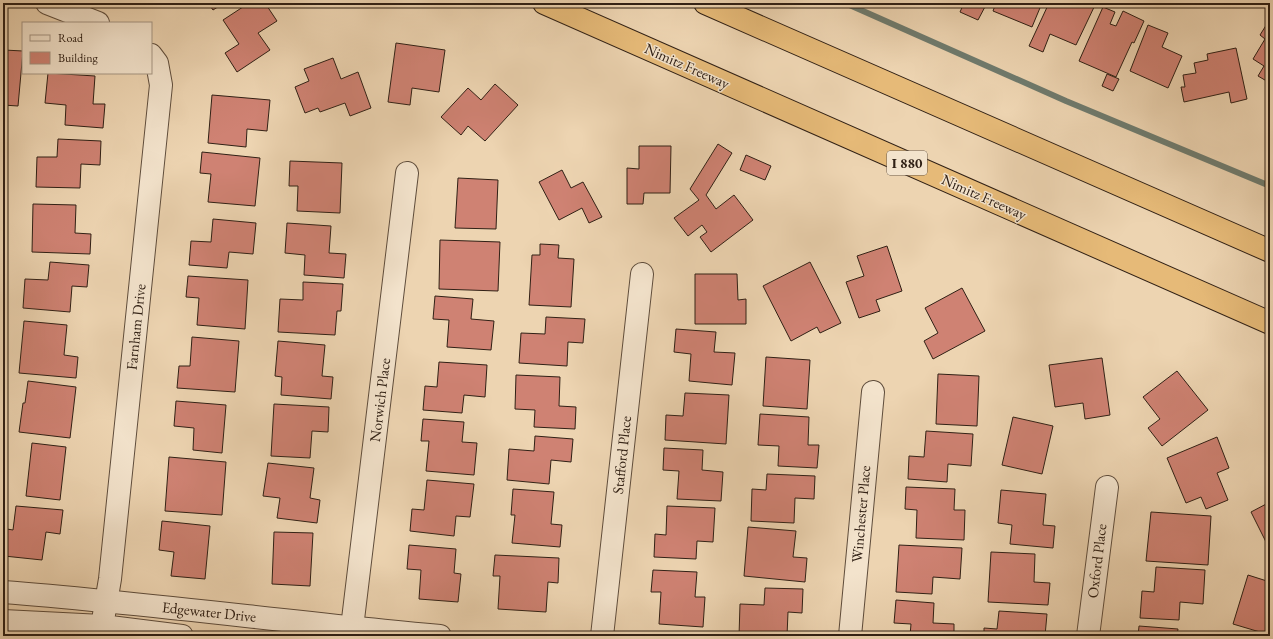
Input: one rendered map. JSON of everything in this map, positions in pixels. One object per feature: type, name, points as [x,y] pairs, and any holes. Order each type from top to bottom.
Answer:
[{"type":"highway","name":"Nimitz Freeway","points":[[544,3],[1270,323]]},
{"type":"highway","points":[[705,3],[1270,251]]},
{"type":"street","points":[[47,3],[95,22]]},
{"type":"street","name":"Farnham Drive","points":[[102,626],[110,579],[161,85],[157,63],[152,56]]},
{"type":"street","name":"Norwich Place","points":[[352,632],[407,172]]},
{"type":"street","name":"Stafford Place","points":[[602,636],[642,274]]},
{"type":"street","name":"Winchester Place","points":[[850,636],[873,392]]},
{"type":"street","name":"Oxford Place","points":[[1088,636],[1107,487]]},
{"type":"street","name":"Edgewater Drive","points":[[3,592],[106,600],[352,632],[440,636]]},
{"type":"street","name":"Edgewater Drive","points":[[3,621],[102,626],[182,636]]},
{"type":"building","points":[[208,3],[224,3],[213,10]]},
{"type":"building","points":[[249,3],[265,3],[277,21],[258,33],[270,50],[237,72],[225,53],[239,44],[223,20]]},
{"type":"building","points":[[964,3],[987,3],[978,20],[960,12]]},
{"type":"building","points":[[996,3],[1042,3],[1032,27],[993,11]]},
{"type":"building","points":[[1049,3],[1064,3],[1071,6],[1072,3],[1096,3],[1076,45],[1050,34],[1043,52],[1029,46]]},
{"type":"building","points":[[1103,7],[1115,12],[1110,24],[1116,26],[1123,11],[1144,21],[1134,43],[1132,42],[1116,77],[1079,61]]},
{"type":"building","points":[[1270,19],[1270,83],[1258,76],[1264,66],[1253,59],[1265,39],[1260,35]]},
{"type":"building","points":[[1148,25],[1168,33],[1162,47],[1182,56],[1168,88],[1130,71]]},
{"type":"building","points":[[396,43],[445,50],[439,92],[412,88],[410,105],[388,102]]},
{"type":"building","points":[[1236,48],[1247,99],[1231,103],[1229,92],[1184,102],[1181,87],[1185,87],[1183,75],[1196,73],[1194,63],[1208,60],[1207,54]]},
{"type":"building","points":[[4,50],[22,51],[18,106],[3,105]]},
{"type":"building","points":[[333,58],[341,79],[358,72],[371,108],[350,116],[345,103],[320,112],[318,108],[305,113],[295,87],[309,81],[304,69]]},
{"type":"building","points":[[48,74],[95,76],[93,104],[105,104],[103,128],[65,125],[66,105],[45,103]]},
{"type":"building","points":[[1107,74],[1119,79],[1113,91],[1102,86]]},
{"type":"building","points":[[495,84],[518,105],[485,141],[468,126],[461,135],[441,117],[468,88],[481,100]]},
{"type":"building","points":[[212,95],[270,100],[267,131],[247,129],[246,147],[208,143]]},
{"type":"building","points":[[58,139],[101,141],[100,165],[81,164],[80,188],[36,187],[37,157],[57,157]]},
{"type":"building","points":[[718,144],[732,153],[706,195],[716,209],[734,195],[753,220],[711,252],[700,237],[707,232],[702,225],[688,236],[674,218],[699,200],[690,189]]},
{"type":"building","points":[[639,146],[671,146],[670,193],[644,193],[643,204],[627,204],[627,168],[639,169]]},
{"type":"building","points":[[202,152],[260,158],[255,206],[208,202],[211,174],[200,173]]},
{"type":"building","points":[[746,155],[771,166],[765,180],[740,170]]},
{"type":"building","points":[[290,161],[342,163],[340,213],[297,211],[298,186],[289,186]]},
{"type":"building","points":[[562,170],[571,188],[583,182],[602,217],[589,223],[582,208],[559,220],[539,182]]},
{"type":"building","points":[[458,178],[498,180],[496,229],[455,228]]},
{"type":"building","points":[[33,204],[76,205],[75,233],[91,234],[90,254],[32,252]]},
{"type":"building","points":[[213,219],[256,223],[253,254],[229,252],[227,268],[189,265],[191,241],[211,242]]},
{"type":"building","points":[[287,223],[331,226],[329,253],[346,254],[344,278],[304,275],[305,255],[285,253]]},
{"type":"building","points":[[440,240],[500,242],[498,291],[439,289]]},
{"type":"building","points":[[540,244],[559,245],[558,258],[574,259],[571,307],[529,305],[532,255],[540,255]]},
{"type":"building","points":[[887,246],[902,291],[876,300],[880,311],[859,318],[846,282],[864,276],[857,256]]},
{"type":"building","points":[[50,262],[89,265],[87,287],[72,286],[70,312],[23,308],[25,279],[48,280]]},
{"type":"building","points":[[810,262],[841,323],[820,333],[817,327],[791,341],[763,286]]},
{"type":"building","points":[[695,274],[737,274],[738,300],[746,299],[746,324],[695,324]]},
{"type":"building","points":[[188,276],[248,280],[245,329],[197,325],[199,298],[186,297]]},
{"type":"building","points":[[303,282],[343,284],[341,311],[337,311],[335,335],[278,332],[280,299],[303,300]]},
{"type":"building","points":[[962,288],[985,331],[933,359],[924,341],[938,333],[925,308]]},
{"type":"building","points":[[435,296],[473,299],[471,319],[494,321],[491,350],[447,347],[449,320],[433,319]]},
{"type":"building","points":[[546,317],[585,319],[583,343],[568,342],[567,366],[519,363],[521,333],[545,334]]},
{"type":"building","points":[[24,321],[67,325],[64,355],[78,357],[76,378],[19,373]]},
{"type":"building","points":[[676,329],[716,332],[714,352],[735,353],[732,385],[689,381],[691,354],[674,352]]},
{"type":"building","points":[[192,337],[239,341],[235,392],[177,388],[179,366],[190,366]]},
{"type":"building","points":[[278,341],[325,345],[322,376],[333,377],[331,399],[281,395],[282,377],[275,376]]},
{"type":"building","points":[[766,357],[810,360],[807,409],[763,406]]},
{"type":"building","points":[[1102,358],[1110,415],[1085,419],[1083,403],[1055,407],[1049,365]]},
{"type":"building","points":[[439,362],[487,365],[485,397],[464,395],[462,413],[423,410],[425,386],[437,387]]},
{"type":"building","points":[[1177,371],[1208,410],[1162,446],[1148,428],[1160,419],[1143,397]]},
{"type":"building","points":[[938,374],[979,376],[977,426],[936,424]]},
{"type":"building","points":[[516,375],[560,377],[559,406],[576,407],[575,429],[534,427],[535,410],[515,409]]},
{"type":"building","points":[[28,381],[76,387],[70,438],[19,432]]},
{"type":"building","points":[[685,393],[729,395],[726,444],[665,440],[666,415],[683,416]]},
{"type":"building","points":[[176,401],[226,405],[222,453],[193,450],[194,428],[174,426]]},
{"type":"building","points":[[274,404],[329,407],[328,432],[312,431],[310,458],[271,456]]},
{"type":"building","points":[[760,414],[809,417],[808,445],[819,445],[817,468],[778,466],[779,446],[758,445]]},
{"type":"building","points":[[1013,417],[1053,426],[1042,474],[1002,465]]},
{"type":"building","points":[[423,419],[464,422],[462,442],[477,443],[474,475],[426,471],[429,441],[421,441]]},
{"type":"building","points":[[926,431],[973,434],[971,466],[948,464],[947,482],[908,479],[909,456],[924,457]]},
{"type":"building","points":[[535,436],[573,439],[571,462],[551,460],[549,484],[507,480],[509,449],[534,451]]},
{"type":"building","points":[[1217,437],[1229,468],[1217,473],[1228,500],[1206,509],[1201,497],[1186,503],[1167,458]]},
{"type":"building","points":[[32,443],[66,447],[60,500],[26,496]]},
{"type":"building","points":[[664,448],[703,450],[702,470],[723,472],[721,501],[677,499],[679,471],[663,470]]},
{"type":"building","points":[[169,457],[226,462],[222,515],[165,511]]},
{"type":"building","points":[[268,463],[314,468],[310,498],[320,500],[317,523],[277,518],[280,498],[263,496]]},
{"type":"building","points":[[767,474],[815,476],[814,499],[795,498],[794,523],[751,521],[752,489],[766,490]]},
{"type":"building","points":[[427,480],[474,484],[470,517],[456,516],[454,536],[410,531],[412,509],[424,510]]},
{"type":"building","points":[[906,487],[955,489],[954,510],[965,510],[964,540],[916,538],[917,510],[905,509]]},
{"type":"building","points":[[513,489],[554,492],[551,524],[562,525],[560,547],[512,543],[515,515],[511,515]]},
{"type":"building","points":[[1001,490],[1046,494],[1043,525],[1055,526],[1053,548],[1010,544],[1012,525],[998,523]]},
{"type":"building","points":[[1270,502],[1270,550],[1251,512]]},
{"type":"building","points":[[16,506],[63,510],[60,534],[46,532],[42,560],[4,556],[7,529],[13,530]]},
{"type":"building","points":[[667,506],[715,508],[713,542],[697,541],[696,559],[654,557],[655,534],[666,535]]},
{"type":"building","points":[[1151,512],[1211,516],[1208,565],[1146,561]]},
{"type":"building","points":[[162,521],[210,526],[205,579],[171,576],[174,552],[159,550]]},
{"type":"building","points":[[748,527],[796,531],[793,557],[807,558],[805,582],[744,576]]},
{"type":"building","points":[[274,532],[313,533],[310,586],[272,584]]},
{"type":"building","points":[[409,545],[456,549],[454,573],[461,574],[458,602],[419,599],[421,570],[407,569]]},
{"type":"building","points":[[899,545],[962,548],[960,579],[933,577],[932,594],[896,592]]},
{"type":"building","points":[[991,552],[1035,554],[1034,582],[1050,583],[1048,605],[988,602]]},
{"type":"building","points":[[495,555],[559,558],[558,583],[548,582],[546,612],[498,609],[500,576],[493,576]]},
{"type":"building","points":[[1156,567],[1205,570],[1203,604],[1180,602],[1179,620],[1140,618],[1142,591],[1154,592]]},
{"type":"building","points":[[653,570],[697,572],[695,597],[705,597],[703,627],[659,624],[661,592],[651,592]]},
{"type":"building","points":[[1248,575],[1270,582],[1270,635],[1233,624]]},
{"type":"building","points":[[765,588],[803,589],[802,613],[788,612],[787,636],[739,636],[740,604],[764,605]]},
{"type":"building","points":[[896,600],[934,603],[933,623],[954,624],[954,636],[910,636],[911,624],[894,623]]},
{"type":"building","points":[[999,611],[1047,614],[1045,636],[984,636],[984,628],[997,629]]},
{"type":"building","points":[[1139,626],[1178,629],[1177,636],[1138,636]]},
{"type":"waterway","points":[[845,3],[1066,101],[1270,186]]}]
